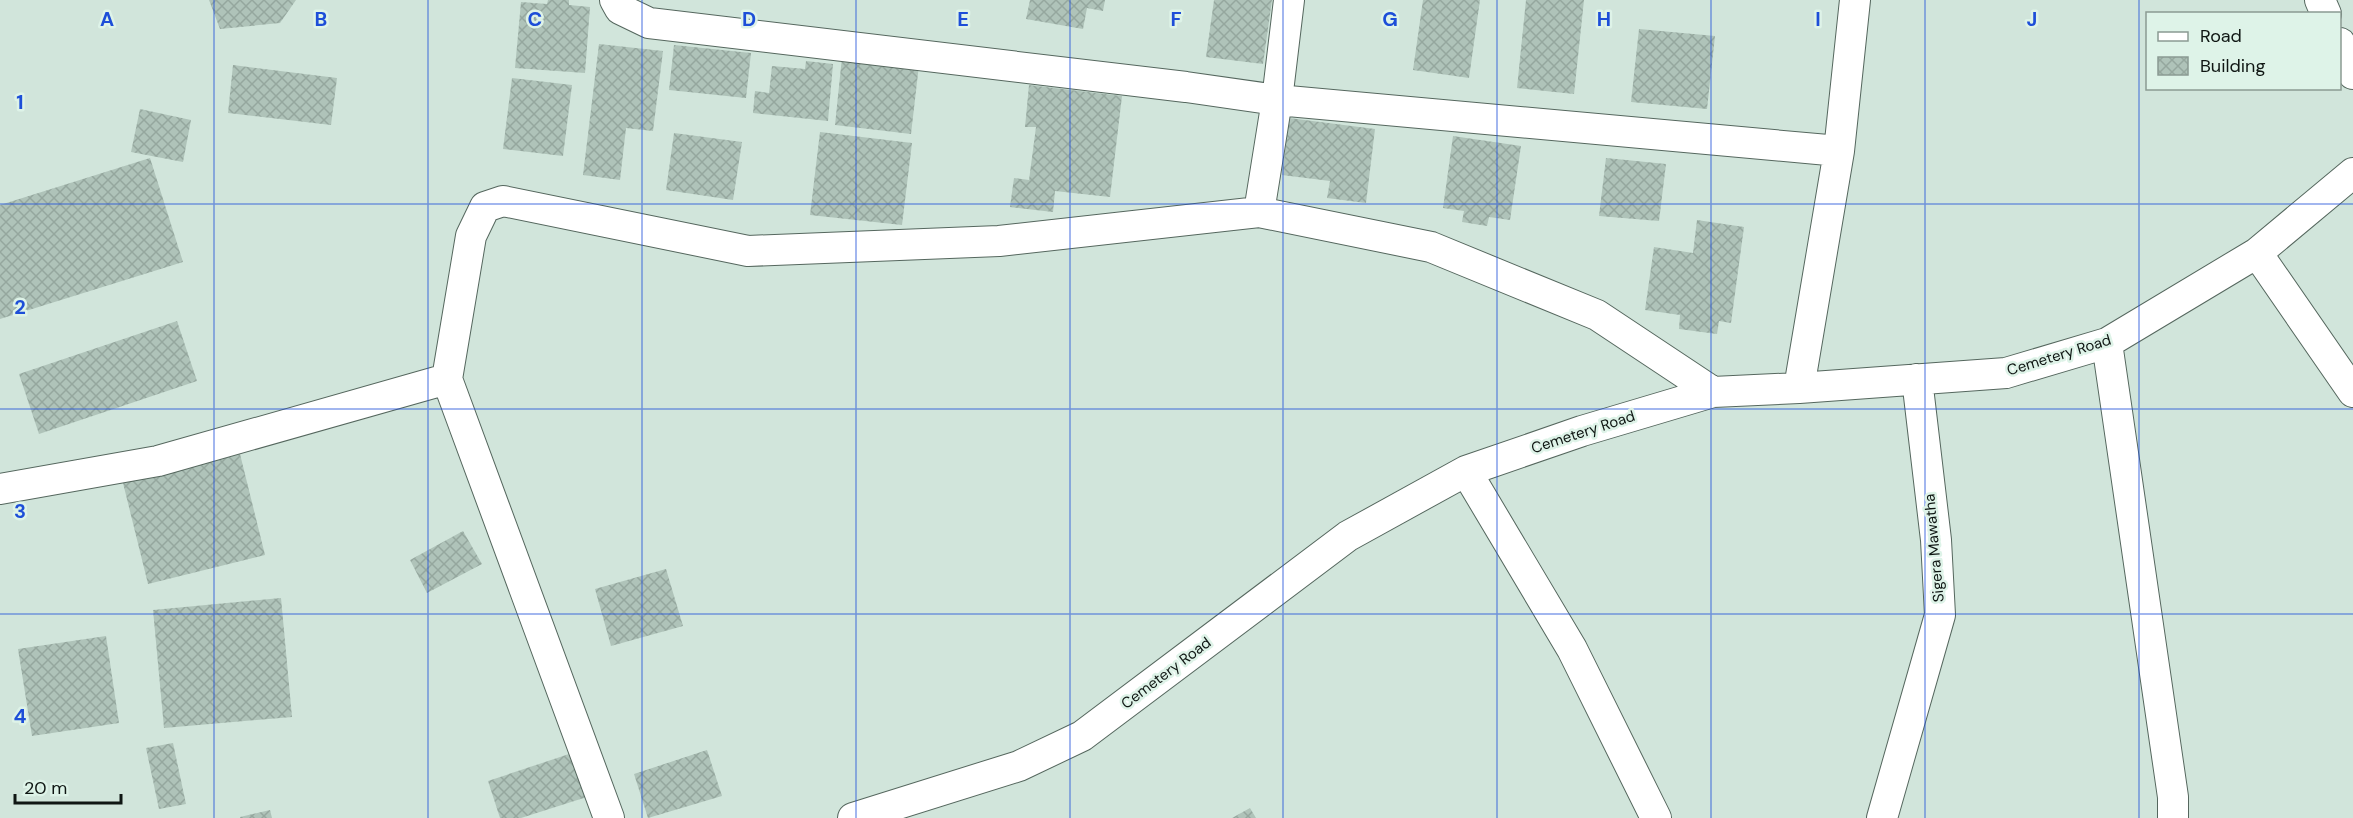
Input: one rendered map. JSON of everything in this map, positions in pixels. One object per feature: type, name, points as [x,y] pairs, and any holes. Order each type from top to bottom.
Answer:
[{"type":"street","points":[[615,0],[620,9],[649,23],[1186,87],[1277,100],[1839,151]]},
{"type":"street","points":[[1258,212],[1277,100],[1289,0]]},
{"type":"street","points":[[1799,388],[1839,151],[1855,0]]},
{"type":"street","points":[[2341,45],[2353,74]]},
{"type":"street","name":"Cemetery Road","points":[[853,818],[1019,766],[1082,736],[1348,536],[1466,471],[1582,431],[1713,392],[2006,373],[2108,343],[2257,253],[2353,173]]},
{"type":"street","points":[[609,818],[447,379],[471,236],[484,207],[503,201],[748,251],[999,242],[1258,212],[1431,247],[1597,315],[1713,392]]},
{"type":"street","points":[[2257,253],[2353,392]]},
{"type":"street","points":[[2108,343],[2173,797],[2173,818]]},
{"type":"street","points":[[0,489],[158,461],[447,379]]},
{"type":"street","name":"Sigera Mawatha","points":[[1882,818],[1940,615],[1936,540],[1917,379]]},
{"type":"street","points":[[1466,471],[1572,649],[1656,818]]},
{"type":"building","points":[[209,0],[296,0],[280,23],[220,29]]},
{"type":"building","points":[[548,0],[569,0],[569,5],[590,7],[585,73],[515,68],[521,2],[547,4]]},
{"type":"building","points":[[1030,0],[1105,0],[1103,11],[1087,8],[1083,29],[1026,19]]},
{"type":"building","points":[[1214,0],[1272,0],[1263,64],[1206,57]]},
{"type":"building","points":[[1423,0],[1480,0],[1469,78],[1413,70]]},
{"type":"building","points":[[1526,0],[1584,0],[1574,94],[1517,88]]},
{"type":"building","points":[[1639,29],[1715,36],[1707,109],[1631,102]]},
{"type":"building","points":[[599,44],[663,51],[653,131],[626,128],[620,180],[583,175]]},
{"type":"building","points":[[674,45],[751,53],[746,98],[669,90]]},
{"type":"building","points":[[842,57],[919,65],[911,134],[835,125]]},
{"type":"building","points":[[806,61],[833,64],[828,121],[753,113],[755,91],[769,93],[772,66],[805,69]]},
{"type":"building","points":[[233,65],[337,78],[331,125],[228,113]]},
{"type":"building","points":[[512,78],[572,85],[563,156],[503,149]]},
{"type":"building","points":[[1029,85],[1122,96],[1110,197],[1055,191],[1053,212],[1010,207],[1014,178],[1029,180],[1036,127],[1025,127]]},
{"type":"building","points":[[140,109],[191,120],[183,162],[131,152]]},
{"type":"building","points":[[1289,118],[1375,129],[1366,203],[1327,198],[1330,181],[1282,175]]},
{"type":"building","points":[[820,132],[912,143],[902,225],[810,215]]},
{"type":"building","points":[[674,133],[742,142],[733,200],[666,190]]},
{"type":"building","points":[[1453,136],[1521,146],[1510,220],[1489,217],[1487,226],[1462,222],[1464,211],[1443,208]]},
{"type":"building","points":[[150,158],[183,262],[0,319],[0,205]]},
{"type":"building","points":[[1606,158],[1666,164],[1659,221],[1599,216]]},
{"type":"building","points":[[1697,220],[1744,227],[1731,323],[1719,321],[1717,334],[1679,329],[1680,315],[1645,310],[1654,247],[1693,253]]},
{"type":"building","points":[[177,321],[197,381],[39,434],[19,374]]},
{"type":"building","points":[[240,454],[265,555],[148,584],[123,483]]},
{"type":"building","points":[[463,531],[482,564],[427,593],[410,560]]},
{"type":"building","points":[[666,569],[683,626],[611,646],[595,589]]},
{"type":"building","points":[[281,598],[292,717],[164,728],[153,610]]},
{"type":"building","points":[[106,636],[119,723],[32,736],[18,649]]},
{"type":"building","points":[[173,743],[186,804],[159,809],[146,748]]},
{"type":"building","points":[[707,750],[722,796],[648,818],[634,774]]},
{"type":"building","points":[[575,752],[590,796],[521,818],[500,818],[488,781]]},
{"type":"building","points":[[1250,808],[1256,818],[1232,818]]},
{"type":"building","points":[[270,810],[272,818],[240,818],[240,817]]}]
